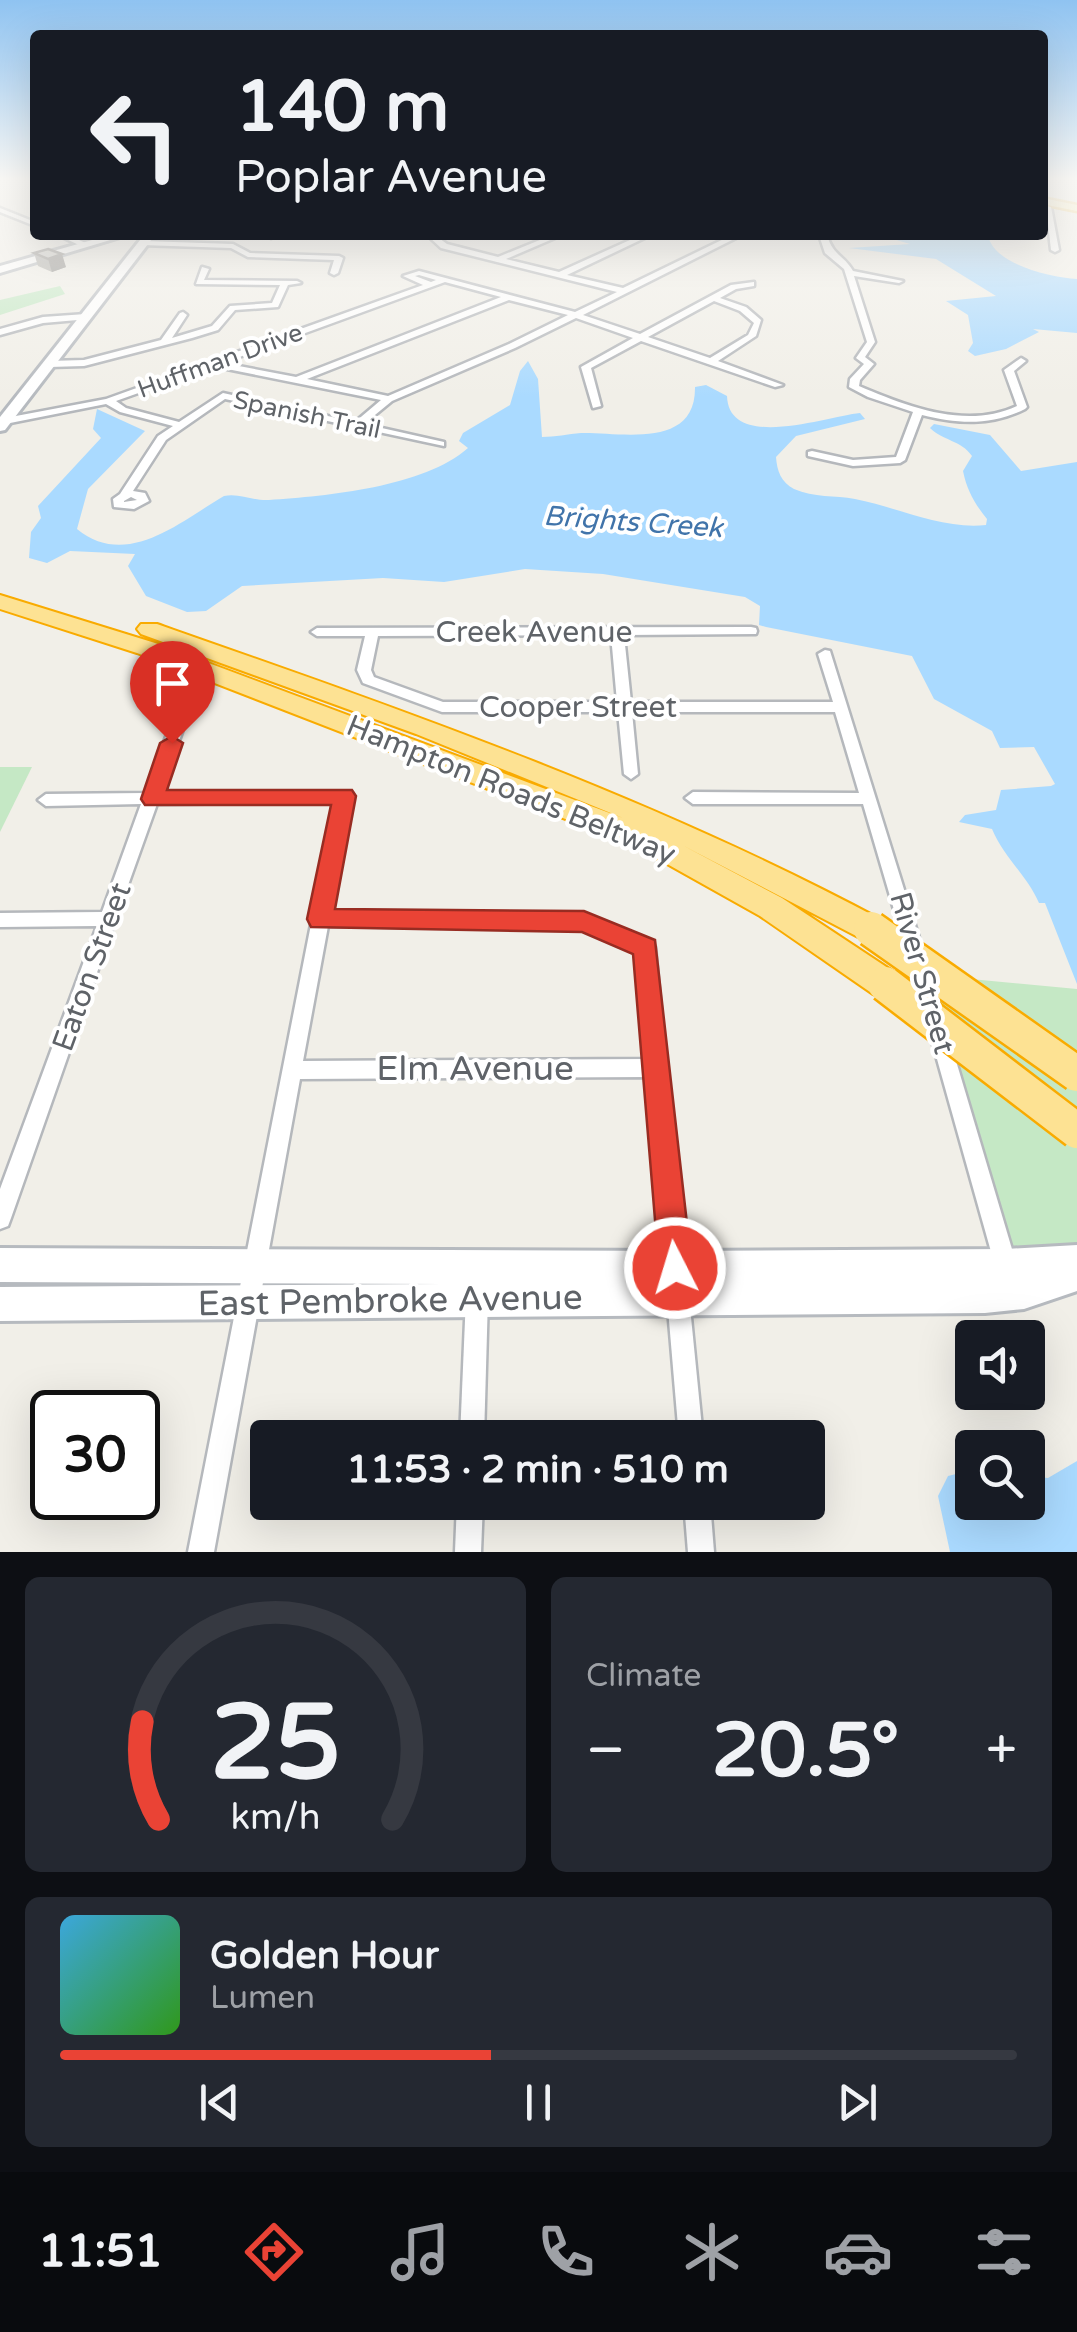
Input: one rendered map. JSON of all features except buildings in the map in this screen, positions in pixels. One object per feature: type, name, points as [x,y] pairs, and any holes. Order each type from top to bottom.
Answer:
[{"type":"highway","name":"Hampton Roads Beltway","points":[[0,584],[105,614],[602,795],[733,853],[871,929],[1077,1074]]},
{"type":"highway","name":"Hampton Roads Beltway","points":[[0,602],[146,648],[629,832],[771,907],[885,984],[1077,1130]]},
{"type":"main road","points":[[0,270],[60,252]]},
{"type":"main road","points":[[2,423],[136,252]]},
{"type":"main road","name":"East Pembroke Avenue","points":[[1010,1280],[1077,1261]]},
{"type":"main road","name":"East Pembroke Avenue","points":[[0,1265],[256,1266],[477,1284]]},
{"type":"main road","name":"East Pembroke Avenue","points":[[1,1306],[248,1302],[477,1284],[1010,1280],[1077,1274]]},
{"type":"street","points":[[238,252],[339,258],[334,273]]},
{"type":"street","points":[[470,252],[624,292]]},
{"type":"street","points":[[500,260],[518,252]]},
{"type":"street","points":[[560,275],[610,252]]},
{"type":"street","points":[[356,426],[390,399],[703,252]]},
{"type":"street","points":[[830,252],[850,273],[872,342],[860,358],[869,364],[855,378],[854,387],[969,422],[1016,412],[1022,407],[1008,370],[1021,361]]},
{"type":"street","points":[[264,283],[278,256]]},
{"type":"street","points":[[205,269],[199,282],[298,283]]},
{"type":"street","points":[[431,284],[407,276],[418,273],[576,315],[778,384]]},
{"type":"street","points":[[850,273],[881,274],[899,281]]},
{"type":"street","name":"Huffman Drive","points":[[2,423],[108,401],[444,280]]},
{"type":"street","points":[[52,360],[120,355],[214,328],[233,308],[275,305],[285,283]]},
{"type":"street","points":[[596,406],[586,367],[713,298],[751,284]]},
{"type":"street","points":[[298,380],[510,297]]},
{"type":"street","points":[[712,360],[752,336],[758,322],[743,309],[713,298]]},
{"type":"street","points":[[164,343],[183,315]]},
{"type":"street","points":[[0,332],[42,320],[86,317]]},
{"type":"street","points":[[213,364],[390,399]]},
{"type":"street","name":"Spanish Trail","points":[[125,495],[162,438],[224,396],[440,444]]},
{"type":"street","points":[[108,401],[122,410],[182,425]]},
{"type":"street","points":[[812,454],[853,463],[900,460],[918,409]]},
{"type":"street","name":"Creek Avenue","points":[[318,632],[752,632]]},
{"type":"street","name":"Cooper Street","points":[[372,632],[364,670],[368,680],[442,707],[842,708]]},
{"type":"street","points":[[617,632],[631,774]]},
{"type":"street","name":"River Street","points":[[825,654],[1010,1280]]},
{"type":"street","name":"Eaton Street","points":[[0,1218],[181,716]]},
{"type":"street","points":[[46,800],[344,796],[201,1552]]},
{"type":"street","points":[[693,798],[870,799]]},
{"type":"street","points":[[0,920],[110,919]]},
{"type":"street","points":[[320,919],[584,922],[646,947],[689,1420]]},
{"type":"street","name":"Elm Avenue","points":[[294,1070],[656,1068]]},
{"type":"street","points":[[473,1420],[477,1284]]},
{"type":"street","points":[[468,1552],[469,1520]]},
{"type":"street","points":[[698,1520],[701,1552]]},
{"type":"green space","points":[[60,286],[65,294],[0,315],[0,300]]},
{"type":"green space","points":[[0,767],[32,767],[0,832]]},
{"type":"green space","points":[[918,974],[1077,989],[1077,1261],[1006,1268]]},
{"type":"water","points":[[884,252],[999,252],[1038,272],[1077,279],[1077,333],[1033,329],[1039,332],[1006,349],[975,356],[968,351],[973,343],[968,315],[946,301],[996,296],[936,259]]},
{"type":"water","name":"Brights Creek","points":[[528,361],[538,379],[542,437],[581,433],[634,435],[670,429],[683,421],[692,407],[695,387],[706,385],[727,396],[732,413],[744,423],[762,427],[860,413],[865,419],[796,436],[776,457],[783,479],[802,492],[855,499],[954,524],[986,525],[987,519],[972,497],[963,471],[972,456],[930,428],[934,424],[990,435],[1021,471],[1077,462],[1077,984],[1045,903],[1039,903],[992,829],[959,822],[965,815],[996,810],[1001,790],[1055,784],[1034,747],[1000,748],[992,731],[934,699],[912,656],[759,625],[760,606],[745,597],[603,574],[525,569],[444,582],[383,578],[242,586],[206,611],[187,612],[146,596],[128,566],[135,554],[70,551],[47,563],[29,558],[31,532],[41,518],[38,506],[101,438],[93,429],[97,409],[145,431],[88,489],[77,529],[115,545],[134,543],[172,528],[224,496],[269,500],[318,496],[401,481],[426,472],[468,448],[459,441],[463,433],[510,405],[520,371]]},
{"type":"water","points":[[1077,1461],[1077,1552],[950,1552],[938,1496],[948,1476],[955,1474],[955,1520],[1045,1520],[1045,1478]]},
{"type":"route","points":[[172,743],[153,799],[344,796],[320,919],[584,922],[646,947],[675,1268]]}]
